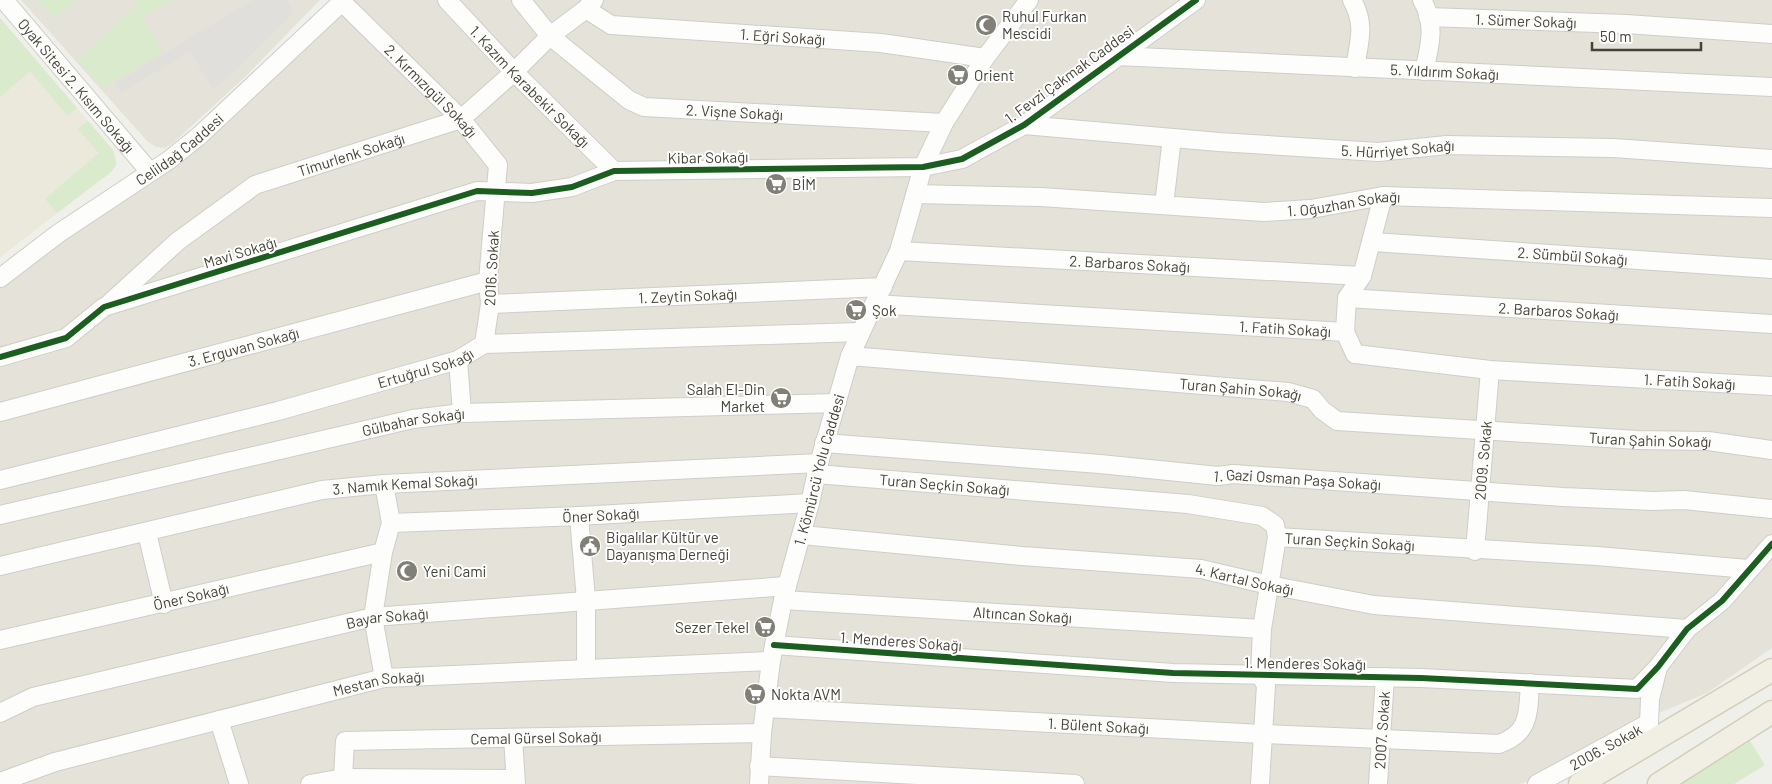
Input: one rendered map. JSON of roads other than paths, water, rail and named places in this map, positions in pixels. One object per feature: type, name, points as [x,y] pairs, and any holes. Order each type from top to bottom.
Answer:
[{"type":"main road","points":[[1580,784],[1772,670]]},
{"type":"main road","points":[[1659,784],[1772,712]]},
{"type":"main road","points":[[1739,732],[1772,726]]},
{"type":"street","name":"Oyak Sitesi 2. Kısım Sokağı","points":[[4,0],[150,172]]},
{"type":"street","name":"1. Kazım Karabekir Sokağı","points":[[447,0],[514,72],[614,171]]},
{"type":"street","name":"2. Vişne Sokağı","points":[[521,0],[550,36],[629,100],[644,107],[944,123]]},
{"type":"street","name":"1. Kömürcü Yolu Caddesi","points":[[759,784],[765,708],[773,653],[785,593],[802,535],[817,469],[850,356],[899,251],[923,167],[944,123],[985,58],[1029,0]]},
{"type":"street","name":"1. Fevzi Çakmak Caddesi","points":[[923,167],[962,159],[1024,125],[1196,0]]},
{"type":"street","points":[[1352,0],[1360,14],[1361,28],[1355,68]]},
{"type":"street","points":[[1422,0],[1433,37],[1424,72]]},
{"type":"street","name":"Celildağ Caddesi","points":[[0,278],[84,215],[150,172],[199,136],[343,1]]},
{"type":"street","name":"2. Kırmızıgül Sokağı","points":[[343,1],[461,119],[498,165],[496,192]]},
{"type":"street","name":"Timurlenk Sokağı","points":[[104,307],[178,241],[255,185],[461,119],[514,72],[550,36],[590,4]]},
{"type":"street","name":"1. Eğri Sokağı","points":[[590,4],[611,25],[881,43],[985,58]]},
{"type":"street","name":"1. Sümer Sokağı","points":[[1428,17],[1626,24],[1772,34]]},
{"type":"street","name":"5. Yıldırım Sokağı","points":[[1117,56],[1772,87]]},
{"type":"street","name":"5. Hürriyet Sokağı","points":[[1024,125],[1172,138],[1378,152],[1448,145],[1603,148],[1772,160]]},
{"type":"street","points":[[1164,205],[1172,138]]},
{"type":"street","name":"Kibar Sokağı","points":[[496,192],[532,193],[572,187],[614,171],[923,167]]},
{"type":"street","name":"Mavi Sokağı","points":[[0,357],[66,338],[104,307],[477,191],[496,192]]},
{"type":"street","name":"2016. Sokak","points":[[484,344],[490,304],[488,281],[496,192]]},
{"type":"street","name":"1. Oğuzhan Sokağı","points":[[915,194],[1041,196],[1273,211],[1311,209],[1383,196],[1772,208]]},
{"type":"street","points":[[1345,332],[1347,298],[1362,276],[1383,196]]},
{"type":"street","name":"2. Sümbül Sokağı","points":[[1372,242],[1772,269]]},
{"type":"street","name":"2. Barbaros Sokağı","points":[[899,251],[1362,276]]},
{"type":"street","name":"3. Erguvan Sokağı","points":[[0,412],[488,281]]},
{"type":"street","name":"1. Zeytin Sokağı","points":[[490,304],[883,287]]},
{"type":"street","name":"2. Barbaros Sokağı","points":[[1347,298],[1772,324]]},
{"type":"street","name":"1. Fatih Sokağı","points":[[874,304],[1345,332],[1355,354],[1490,370],[1772,386]]},
{"type":"street","name":"Ertuğrul Sokağı","points":[[0,480],[278,411],[458,360],[484,344],[860,332]]},
{"type":"street","name":"Turan Şahin Sokağı","points":[[850,356],[1288,392],[1314,400],[1322,410],[1337,421],[1637,440],[1708,441],[1772,450]]},
{"type":"street","points":[[458,360],[462,414]]},
{"type":"street","name":"2009. Sokak","points":[[1476,551],[1479,491],[1490,370]]},
{"type":"street","name":"Gülbahar Sokağı","points":[[0,515],[413,419],[462,414],[837,403]]},
{"type":"street","name":"1. Gazi Osman Paşa Sokağı","points":[[824,444],[1100,464],[1218,476],[1246,475],[1653,501],[1684,500],[1772,509]]},
{"type":"street","name":"3. Namık Kemal Sokağı","points":[[0,566],[147,533],[322,490],[384,484],[817,469]]},
{"type":"street","name":"Turan Seçkin Sokağı","points":[[817,469],[1188,504],[1262,516],[1275,525],[1277,537],[1476,551],[1597,556],[1748,569]]},
{"type":"street","points":[[384,484],[392,523],[384,552],[373,617],[384,678]]},
{"type":"street","name":"Öner Sokağı","points":[[392,523],[579,516],[810,503]]},
{"type":"street","points":[[579,516],[586,600],[586,668]]},
{"type":"street","points":[[147,533],[164,604]]},
{"type":"street","name":"4. Kartal Sokağı","points":[[802,535],[1022,556],[1200,569],[1269,585],[1374,605],[1687,628]]},
{"type":"street","points":[[1260,784],[1266,685],[1260,676],[1262,629],[1277,537]]},
{"type":"street","name":"1. Menderes Sokağı","points":[[773,653],[1173,673],[1385,677],[1637,689],[1658,667],[1687,628],[1722,601],[1748,569],[1772,544]]},
{"type":"street","name":"Öner Sokağı","points":[[0,640],[164,604],[384,552]]},
{"type":"street","name":"Bayar Sokağı","points":[[0,713],[32,697],[373,617],[586,600],[785,593]]},
{"type":"street","name":"Altıncan Sokağı","points":[[785,593],[1262,629]]},
{"type":"street","name":"Mestan Sokağı","points":[[0,782],[56,762],[384,678],[586,668],[773,653]]},
{"type":"street","name":"2006. Sokak","points":[[1537,784],[1649,723],[1650,699],[1658,667]]},
{"type":"street","name":"2007. Sokak","points":[[1378,784],[1385,677]]},
{"type":"street","name":"1. Bülent Sokağı","points":[[765,708],[1262,734],[1499,744],[1511,739],[1527,720],[1530,683]]},
{"type":"street","points":[[219,720],[239,784]]},
{"type":"street","name":"Cemal Gürsel Sokağı","points":[[342,778],[345,741],[762,733]]},
{"type":"street","points":[[310,784],[342,778],[515,782],[513,738]]},
{"type":"street","points":[[759,766],[1075,784]]},
{"type":"place","name":"Ruhul Furkan Mescidi","points":[[986,25]]},
{"type":"place","name":"Orient","points":[[958,75]]},
{"type":"place","name":"BİM","points":[[776,184]]},
{"type":"place","name":"Şok","points":[[856,310]]},
{"type":"place","name":"Salah El-Din Market","points":[[781,398]]},
{"type":"place","name":"Bigalılar Kültür ve Dayanışma Derneği","points":[[590,546]]},
{"type":"place","name":"Yeni Cami","points":[[407,571]]},
{"type":"place","name":"Sezer Tekel","points":[[765,627]]},
{"type":"place","name":"Nokta AVM","points":[[755,694]]}]
